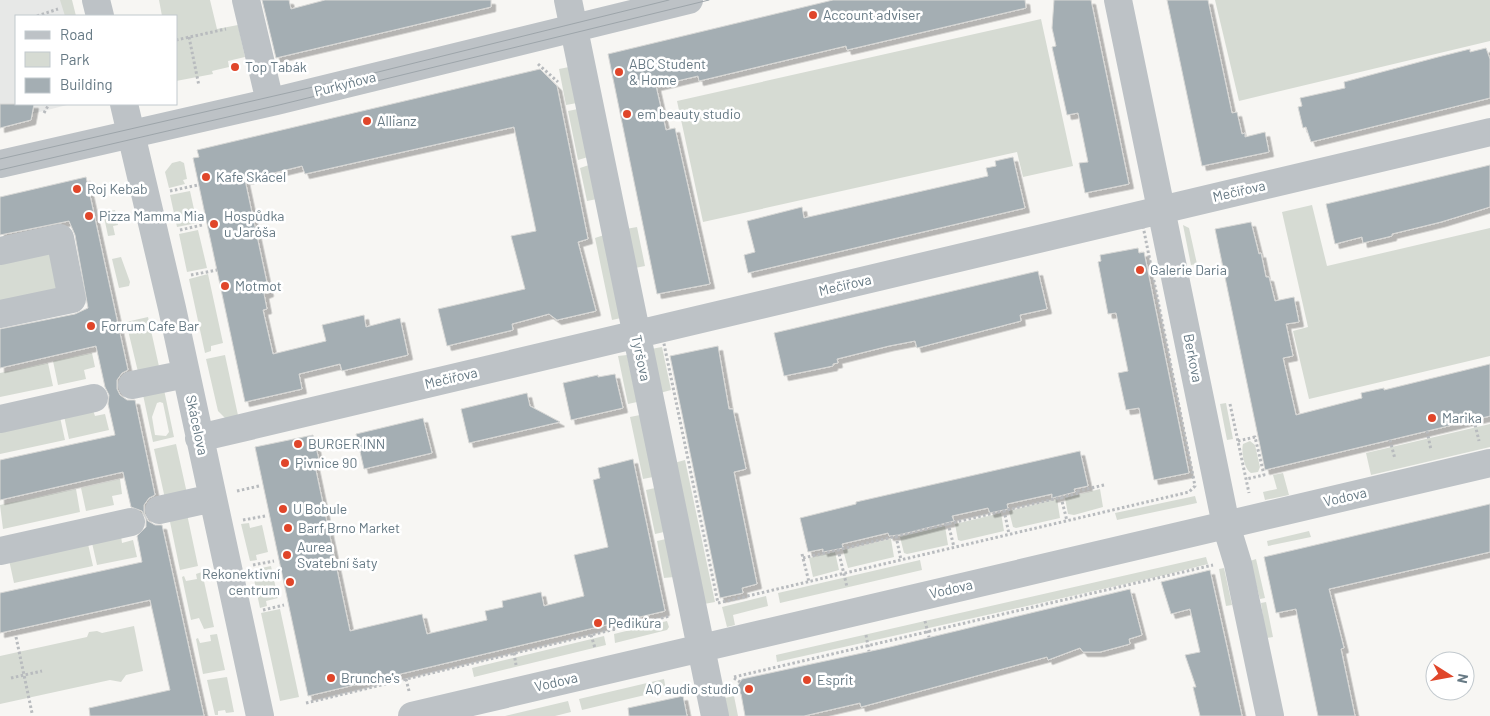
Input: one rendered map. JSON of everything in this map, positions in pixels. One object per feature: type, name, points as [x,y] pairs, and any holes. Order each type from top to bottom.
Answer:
[{"type":"street","points":[[96,0],[100,15]]},
{"type":"street","name":"Tyršova","points":[[568,0],[572,29],[715,716]]},
{"type":"street","name":"Purkyňova","points":[[0,164],[270,102],[689,0]]},
{"type":"street","name":"Berkova","points":[[1118,0],[1163,209],[1226,525],[1238,564],[1270,716]]},
{"type":"street","points":[[249,12],[270,102]]},
{"type":"street","name":"Skácelova","points":[[124,105],[199,438],[224,495],[260,716]]},
{"type":"street","name":"Mečířova","points":[[199,438],[1490,132]]},
{"type":"street","points":[[0,252],[60,238],[72,299],[0,314]]},
{"type":"street","points":[[132,385],[186,374]]},
{"type":"street","points":[[0,419],[94,398]]},
{"type":"street","name":"Vodova","points":[[410,704],[702,647],[1490,462]]},
{"type":"street","points":[[159,510],[224,495]]},
{"type":"street","points":[[0,552],[131,522]]},
{"type":"path","points":[[40,15],[58,9]]},
{"type":"path","points":[[178,40],[189,37],[249,12]]},
{"type":"path","points":[[189,37],[199,86]]},
{"type":"path","points":[[538,64],[559,83]]},
{"type":"path","points":[[44,113],[49,105]]},
{"type":"path","points":[[170,191],[198,185]]},
{"type":"path","points":[[178,230],[202,225]]},
{"type":"path","points":[[188,276],[217,270]]},
{"type":"path","points":[[1238,442],[1255,437],[1264,475],[1246,479]]},
{"type":"path","points":[[809,582],[803,556],[896,536],[1104,485]]},
{"type":"path","points":[[224,495],[258,486]]},
{"type":"path","points":[[718,603],[1189,492]]},
{"type":"path","points":[[1061,497],[1067,521]]},
{"type":"path","points":[[1004,510],[1009,534]]},
{"type":"path","points":[[948,523],[954,547]]},
{"type":"path","points":[[896,536],[902,560]]},
{"type":"path","points":[[838,549],[847,588]]},
{"type":"path","points":[[740,682],[734,677],[868,646],[928,635],[1210,565]]},
{"type":"path","points":[[306,703],[671,616]]},
{"type":"path","points":[[925,621],[928,635]]},
{"type":"path","points":[[866,634],[870,651]]},
{"type":"path","points":[[592,635],[595,648]]},
{"type":"path","points":[[16,638],[32,713]]},
{"type":"path","points":[[514,654],[516,666]]},
{"type":"path","points":[[11,678],[42,671]]},
{"type":"path","points":[[406,679],[410,704]]},
{"type":"shaded area","points":[[0,0],[63,0],[68,15],[15,15],[15,105],[67,105],[0,122]]},
{"type":"green space","points":[[60,0],[72,0],[76,15],[65,15]]},
{"type":"green space","points":[[159,0],[210,0],[217,29],[238,25],[245,57],[228,61],[229,67],[212,71],[213,74],[178,81],[178,15],[162,15]]},
{"type":"green space","points":[[1215,0],[1490,0],[1490,41],[1239,101]]},
{"type":"green space","points":[[1041,19],[1073,166],[1023,177],[1017,152],[703,222],[677,101]]},
{"type":"green space","points":[[569,67],[577,103],[566,105],[559,69]]},
{"type":"green space","points":[[578,109],[588,157],[578,160],[568,111]]},
{"type":"green space","points":[[180,161],[184,163],[187,179],[183,180],[185,184],[169,188],[165,172],[172,163]]},
{"type":"green space","points":[[589,165],[597,199],[587,201],[580,168]]},
{"type":"green space","points":[[190,191],[197,223],[177,227],[170,195]]},
{"type":"green space","points":[[1312,205],[1327,266],[1490,228],[1490,356],[1309,399],[1293,331],[1308,327],[1282,212]]},
{"type":"green space","points":[[115,210],[118,225],[113,226],[115,235],[108,236],[103,212]]},
{"type":"green space","points":[[1183,225],[1189,228],[1197,264],[1191,265]]},
{"type":"green space","points":[[637,227],[645,266],[635,268],[626,229]]},
{"type":"green space","points":[[198,230],[207,268],[187,272],[179,234]]},
{"type":"green space","points":[[604,235],[621,318],[612,320],[595,238]]},
{"type":"green space","points":[[52,248],[61,291],[0,304],[0,260]]},
{"type":"green space","points":[[121,257],[130,282],[129,286],[119,288],[112,259]]},
{"type":"green space","points":[[208,274],[223,343],[211,346],[211,351],[205,353],[189,279]]},
{"type":"green space","points":[[148,317],[160,371],[139,376],[126,322]]},
{"type":"green space","points":[[662,347],[671,390],[660,393],[651,349]]},
{"type":"green space","points":[[92,353],[95,367],[84,370],[86,379],[58,385],[53,361]]},
{"type":"green space","points":[[225,355],[239,420],[226,419],[218,411],[206,359]]},
{"type":"green space","points":[[627,355],[637,402],[628,404],[618,356]]},
{"type":"green space","points":[[48,363],[53,386],[0,397],[0,373]]},
{"type":"green space","points":[[163,385],[174,437],[153,442],[142,390]],"holes":[[[157,403],[163,403],[169,432],[166,436],[155,435],[152,417]]]},
{"type":"green space","points":[[1226,403],[1233,439],[1227,440],[1220,404]]},
{"type":"green space","points":[[93,410],[95,416],[105,414],[109,430],[69,439],[64,416]]},
{"type":"green space","points":[[640,415],[653,477],[643,479],[630,417]]},
{"type":"green space","points":[[60,417],[65,440],[0,454],[0,430]]},
{"type":"green space","points":[[1490,424],[1490,447],[1371,475],[1366,453]]},
{"type":"green space","points":[[1250,441],[1255,445],[1260,467],[1258,472],[1251,473],[1247,468],[1242,451],[1243,444]]},
{"type":"green space","points":[[176,444],[188,498],[166,503],[154,449]]},
{"type":"green space","points":[[685,460],[715,602],[704,604],[674,463]]},
{"type":"green space","points":[[1283,473],[1289,495],[1265,500],[1263,492],[1277,489],[1273,475]]},
{"type":"green space","points":[[120,479],[122,494],[112,496],[114,505],[86,511],[81,488]]},
{"type":"green space","points":[[655,488],[664,532],[655,534],[646,490]]},
{"type":"green space","points":[[76,489],[80,512],[3,529],[0,505]]},
{"type":"green space","points":[[1100,489],[1103,507],[1074,515],[1068,514],[1065,498]]},
{"type":"green space","points":[[1195,496],[1197,503],[1117,520],[1115,513]]},
{"type":"green space","points":[[1057,499],[1060,518],[1016,528],[1013,527],[1009,511]]},
{"type":"green space","points":[[1001,513],[1004,531],[961,541],[958,540],[955,524]]},
{"type":"green space","points":[[187,514],[198,566],[180,570],[169,517]]},
{"type":"green space","points":[[249,523],[250,528],[262,525],[268,552],[256,555],[257,560],[250,561],[241,524]]},
{"type":"green space","points":[[945,526],[948,545],[907,554],[904,553],[900,537]]},
{"type":"green space","points":[[1309,531],[1311,537],[1268,546],[1267,541]]},
{"type":"green space","points":[[121,536],[122,543],[133,540],[137,557],[97,565],[92,543]]},
{"type":"green space","points":[[666,539],[674,577],[664,578],[657,541]]},
{"type":"green space","points":[[891,539],[894,557],[848,568],[843,550]]},
{"type":"green space","points":[[88,544],[93,566],[14,583],[9,560]]},
{"type":"green space","points":[[835,552],[839,570],[813,577],[809,558]]},
{"type":"green space","points":[[1206,557],[1208,564],[1165,575],[777,662],[776,655]]},
{"type":"green space","points":[[1256,559],[1265,598],[1260,599],[1250,561]]},
{"type":"green space","points":[[920,560],[922,570],[780,603],[778,593]]},
{"type":"green space","points":[[271,566],[278,598],[266,601],[267,606],[260,608],[252,570]]},
{"type":"green space","points":[[1224,568],[1232,605],[1226,606],[1219,569]]},
{"type":"green space","points":[[202,572],[214,627],[204,629],[199,618],[191,620],[182,577],[184,576],[186,581],[197,579],[196,574]]},
{"type":"green space","points":[[766,596],[768,606],[733,615],[735,625],[727,627],[722,607]]},
{"type":"green space","points":[[1266,602],[1273,637],[1266,638],[1261,603]]},
{"type":"green space","points":[[280,609],[299,697],[280,701],[261,613]]},
{"type":"green space","points":[[667,621],[669,627],[667,630],[615,643],[614,634]]},
{"type":"green space","points":[[134,626],[143,671],[126,675],[121,682],[110,680],[0,704],[0,656],[87,637],[89,632],[97,631],[102,633]]},
{"type":"green space","points":[[217,634],[225,670],[203,674],[196,639],[198,638],[200,643],[211,641],[210,635]]},
{"type":"green space","points":[[604,636],[606,645],[474,677],[472,668]]},
{"type":"green space","points":[[227,677],[234,712],[218,711],[218,715],[215,715],[207,680]]},
{"type":"green space","points":[[664,679],[666,690],[582,710],[579,699]]},
{"type":"green space","points":[[734,696],[738,716],[728,716],[725,698]]},
{"type":"green space","points":[[568,701],[571,712],[555,716],[505,716]]},
{"type":"building","points":[[262,0],[289,0],[291,9],[325,0],[491,0],[491,7],[276,58]]},
{"type":"building","points":[[833,0],[1025,0],[1026,8],[847,50],[846,46],[699,81],[698,76],[656,86],[666,130],[675,128],[710,284],[657,294],[608,54]]},
{"type":"building","points":[[1054,0],[1091,0],[1129,184],[1085,193],[1079,163],[1088,162],[1078,113],[1067,115],[1052,47],[1056,46],[1052,28]]},
{"type":"building","points":[[1167,0],[1208,0],[1232,113],[1237,112],[1242,134],[1245,133],[1245,137],[1265,132],[1269,152],[1202,166]]},
{"type":"building","points":[[1486,48],[1490,59],[1490,98],[1311,142],[1306,127],[1303,128],[1298,107],[1302,106],[1300,98],[1345,88],[1344,82],[1470,49],[1470,52]]},
{"type":"building","points":[[540,69],[557,86],[588,239],[578,242],[596,311],[557,320],[549,314],[512,324],[513,330],[447,346],[438,309],[525,289],[511,236],[536,231],[514,127],[305,174],[302,166],[245,180],[269,292],[264,294],[267,309],[263,310],[273,354],[326,341],[322,325],[364,315],[366,327],[400,318],[408,355],[342,371],[340,364],[299,374],[302,389],[245,402],[193,158],[199,157],[197,150]]},
{"type":"building","points":[[0,104],[34,105],[31,120],[0,128]]},
{"type":"building","points":[[1013,157],[1025,208],[748,273],[744,255],[755,252],[747,221],[802,207],[804,218],[988,176],[986,168],[996,166],[995,161]]},
{"type":"building","points":[[1490,165],[1490,207],[1363,243],[1362,237],[1335,244],[1326,204]]},
{"type":"building","points":[[86,177],[128,370],[122,373],[117,380],[117,389],[120,395],[127,400],[135,400],[155,495],[149,498],[144,505],[144,513],[148,521],[155,525],[162,525],[204,716],[90,716],[89,708],[170,690],[150,600],[0,633],[0,593],[142,562],[137,536],[146,527],[146,519],[142,511],[131,507],[123,472],[0,500],[0,460],[115,435],[108,404],[109,395],[105,387],[96,346],[0,368],[0,329],[75,314],[88,308],[75,235],[69,221],[0,235],[0,197]]},
{"type":"building","points":[[1251,222],[1259,254],[1261,253],[1266,277],[1269,277],[1275,301],[1294,297],[1299,322],[1286,324],[1293,356],[1283,358],[1296,415],[1362,398],[1361,393],[1384,388],[1384,390],[1490,364],[1490,416],[1265,470],[1215,229]]},
{"type":"building","points":[[1138,248],[1139,253],[1144,252],[1189,473],[1154,480],[1139,408],[1126,410],[1118,373],[1128,371],[1116,313],[1108,314],[1098,262],[1101,261],[1100,255]]},
{"type":"building","points":[[1038,271],[1047,309],[1020,315],[1021,321],[917,348],[915,341],[889,346],[837,359],[838,363],[833,364],[833,366],[784,376],[774,333]]},
{"type":"building","points":[[718,346],[729,409],[733,409],[746,469],[734,472],[757,584],[742,588],[743,593],[720,598],[670,356]]},
{"type":"building","points":[[615,374],[623,408],[571,420],[563,383],[598,375],[598,377]]},
{"type":"building","points":[[527,393],[530,406],[560,422],[469,443],[461,409]]},
{"type":"building","points":[[423,418],[432,453],[364,469],[356,434]]},
{"type":"building","points":[[313,435],[319,460],[314,461],[350,631],[422,614],[427,634],[487,620],[485,611],[503,607],[502,601],[541,592],[544,606],[584,596],[574,555],[608,547],[593,480],[600,478],[598,468],[633,459],[665,611],[308,696],[255,447]]},
{"type":"building","points":[[1080,451],[1088,486],[1074,489],[1075,492],[1052,498],[1052,494],[1007,504],[1008,509],[990,513],[988,508],[952,516],[954,521],[899,535],[889,536],[888,533],[842,544],[843,548],[823,552],[823,549],[808,552],[800,518],[856,504],[856,502]]},
{"type":"building","points":[[1490,504],[1490,552],[1329,589],[1344,648],[1341,649],[1355,716],[1318,716],[1296,609],[1276,613],[1264,557]]},
{"type":"building","points":[[1210,570],[1242,716],[1200,716],[1193,687],[1196,687],[1185,655],[1200,652],[1190,609],[1171,614],[1161,582]]},
{"type":"building","points":[[1130,589],[1142,635],[1129,639],[1130,644],[1100,652],[1083,652],[1080,648],[1048,660],[1047,657],[861,707],[860,703],[804,716],[745,716],[741,694],[736,688],[742,679],[890,647]]},
{"type":"building","points":[[683,696],[687,716],[629,716],[628,708]]},
{"type":"tram line","points":[[0,159],[374,73],[669,0]]},
{"type":"tram line","points":[[0,170],[279,105],[709,0]]},
{"type":"place","name":"Account adviser","points":[[813,15]]},
{"type":"place","name":"Top Tabák","points":[[235,67]]},
{"type":"place","name":"ABC Student & Home","points":[[619,72]]},
{"type":"place","name":"em beauty studio","points":[[627,114]]},
{"type":"place","name":"Allianz","points":[[367,121]]},
{"type":"place","name":"Kafe Skácel","points":[[206,177]]},
{"type":"place","name":"Roj Kebab","points":[[77,189]]},
{"type":"place","name":"Pizza Mamma Mia","points":[[89,216]]},
{"type":"place","name":"Hospůdka u Jaróša","points":[[214,224]]},
{"type":"place","name":"Galerie Daria","points":[[1140,270]]},
{"type":"place","name":"Motmot","points":[[225,286]]},
{"type":"place","name":"Forrum Cafe Bar","points":[[91,326]]},
{"type":"place","name":"Marika","points":[[1432,418]]},
{"type":"place","name":"BURGER INN","points":[[298,444]]},
{"type":"place","name":"Pivnice 90","points":[[285,463]]},
{"type":"place","name":"U Bobule","points":[[283,509]]},
{"type":"place","name":"Barf Brno Market","points":[[288,528]]},
{"type":"place","name":"Aurea Svatební šaty","points":[[287,555]]},
{"type":"place","name":"Rekonektivní centrum","points":[[290,582]]},
{"type":"place","name":"Pedikúra","points":[[598,623]]},
{"type":"place","name":"Brunche's","points":[[331,678]]},
{"type":"place","name":"Esprit","points":[[807,680]]},
{"type":"place","name":"AQ audio studio","points":[[749,689]]}]
